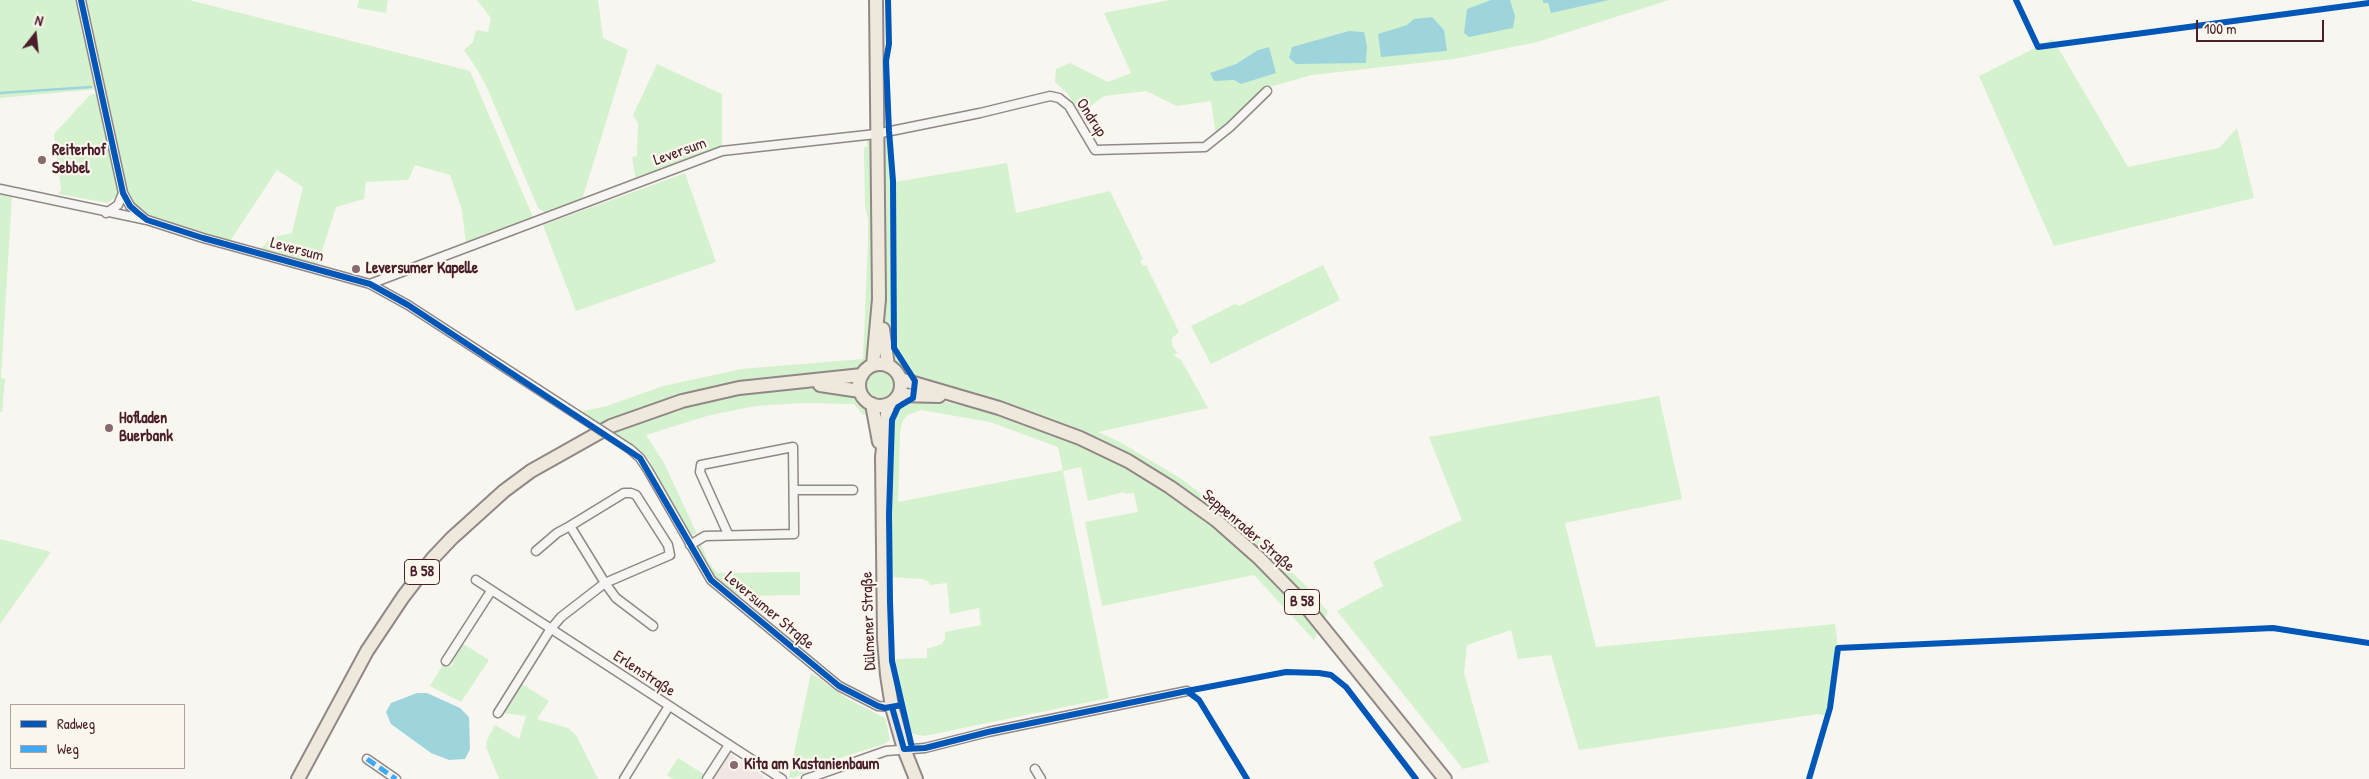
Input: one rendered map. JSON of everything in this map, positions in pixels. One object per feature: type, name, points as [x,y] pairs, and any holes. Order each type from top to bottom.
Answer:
[{"type":"main road","points":[[873,365],[888,366],[897,372],[900,379],[898,395],[888,405],[872,404],[862,396],[860,391],[862,375],[873,365],[879,299],[876,0]]},
{"type":"main road","points":[[879,299],[888,366]]},
{"type":"main road","name":"B 58","points":[[298,779],[336,705],[385,622],[433,558],[452,538],[504,491],[546,461],[612,426],[689,399],[739,388],[862,375]]},
{"type":"main road","name":"Seppenrader Straße","points":[[900,379],[1036,420],[1080,438],[1128,461],[1216,520],[1259,558],[1304,604],[1445,779]]},
{"type":"main road","name":"B 58","points":[[790,382],[860,391]]},
{"type":"main road","name":"Seppenrader Straße","points":[[898,395],[964,398]]},
{"type":"main road","name":"Dülmener Straße","points":[[872,404],[882,457]]},
{"type":"main road","name":"Dülmener Straße","points":[[888,405],[882,457],[884,639],[892,707],[904,749],[916,779]]},
{"type":"street","name":"Leversum","points":[[81,0],[123,193],[130,206],[147,220]]},
{"type":"street","name":"Ondrup","points":[[876,134],[980,113],[1050,96],[1059,98],[1069,106],[1095,150],[1205,147],[1230,127],[1267,91]]},
{"type":"street","name":"Leversum","points":[[370,284],[722,151],[876,134]]},
{"type":"street","name":"Leversum","points":[[0,189],[147,220],[203,238],[370,284],[388,293],[630,449]]},
{"type":"street","points":[[106,212],[118,205],[123,193]]},
{"type":"street","points":[[388,293],[391,276]]},
{"type":"street","points":[[690,544],[705,536],[794,534],[793,447],[701,465],[700,472],[728,534]]},
{"type":"street","name":"Leversumer Straße","points":[[630,449],[640,458],[648,470],[711,580],[839,686],[878,706],[892,707]]},
{"type":"street","points":[[794,490],[853,490]]},
{"type":"street","points":[[498,713],[550,630],[575,605],[604,583],[670,555],[668,545],[636,495],[631,493],[624,493],[557,533],[536,552]]},
{"type":"street","points":[[570,526],[604,583],[616,598],[652,626]]},
{"type":"street","name":"Erlenstraße","points":[[476,580],[550,630],[782,779]]},
{"type":"street","points":[[446,661],[491,591]]},
{"type":"street","points":[[806,779],[886,751],[925,748],[988,732],[1187,691]]},
{"type":"street","points":[[624,779],[669,706]]},
{"type":"street","points":[[707,779],[729,745]]},
{"type":"street","points":[[367,760],[396,779]]},
{"type":"street","points":[[1035,770],[1041,779]]},
{"type":"shaded area","name":"Kita am Kastanienbaum","points":[[730,755],[760,773],[765,779],[711,779],[725,758]]},
{"type":"green space","points":[[0,0],[77,0],[98,89],[0,98]]},
{"type":"green space","points":[[86,0],[189,0],[470,71],[533,217],[466,244],[462,210],[450,175],[415,165],[408,180],[366,182],[364,199],[336,207],[316,270],[256,253],[273,237],[292,233],[303,187],[277,170],[228,244],[150,218],[137,210],[128,197]]},
{"type":"green space","points":[[359,0],[388,0],[386,13],[357,8]]},
{"type":"green space","points":[[477,0],[598,0],[603,38],[628,50],[582,200],[546,213],[538,208],[488,90],[464,50],[473,42],[476,30],[488,32],[491,18]]},
{"type":"green space","points":[[1170,0],[1669,0],[1537,42],[1454,59],[1312,75],[1266,88],[1216,135],[1211,101],[1177,106],[1146,91],[1104,96],[1080,114],[1067,93],[1055,82],[1056,69],[1070,63],[1108,82],[1131,73],[1104,13]]},
{"type":"green space","points":[[2053,39],[2128,167],[2219,148],[2237,128],[2254,198],[2054,246],[1979,76]]},
{"type":"green space","points":[[657,64],[722,94],[722,148],[636,180],[632,157],[637,156],[638,123],[633,115]]},
{"type":"green space","points":[[91,94],[99,94],[120,193],[108,203],[58,194],[61,190],[54,134]]},
{"type":"green space","points":[[893,133],[895,182],[1007,163],[1016,213],[1110,191],[1143,259],[1140,261],[1143,266],[1146,265],[1179,332],[1172,338],[1172,346],[1178,353],[1173,355],[1181,360],[1208,408],[1098,432],[1120,442],[1180,478],[1250,531],[1311,591],[1328,612],[1324,620],[1267,560],[1074,430],[1015,408],[906,377],[891,358],[888,349],[884,307],[882,140]]},
{"type":"green space","points":[[867,139],[873,143],[875,291],[868,362],[860,369],[691,393],[656,403],[600,426],[578,412],[607,406],[663,386],[741,369],[863,359],[868,242],[864,147],[867,147]]},
{"type":"green space","points":[[685,173],[716,262],[576,311],[543,225]]},
{"type":"green space","points":[[0,192],[12,195],[1,378],[5,379],[2,412],[0,412]]},
{"type":"green space","points":[[1323,265],[1340,300],[1211,364],[1191,326],[1235,304],[1239,306]]},
{"type":"green space","points":[[880,370],[891,374],[895,385],[891,396],[880,400],[869,396],[865,385],[869,374]]},
{"type":"green space","points":[[821,389],[854,394],[871,414],[863,415],[854,404],[802,403],[755,406],[707,416],[646,435],[664,463],[697,534],[692,535],[688,533],[649,460],[641,452],[610,433],[681,407],[748,392]]},
{"type":"green space","points":[[1659,396],[1682,499],[1565,523],[1596,647],[1835,624],[1838,648],[1831,711],[1826,716],[1818,714],[1579,750],[1551,655],[1518,659],[1511,630],[1467,645],[1464,673],[1489,762],[1463,769],[1337,611],[1383,586],[1373,562],[1462,520],[1429,437]]},
{"type":"green space","points":[[932,399],[994,412],[1081,444],[1155,484],[1228,537],[1270,577],[1319,630],[1314,640],[1254,575],[1102,606],[1085,522],[1138,512],[1134,493],[1125,494],[1124,492],[1088,501],[1081,467],[1063,471],[1109,698],[924,736],[912,734],[895,659],[927,658],[927,649],[942,644],[945,632],[981,625],[979,608],[950,614],[947,583],[930,585],[928,581],[922,579],[891,577],[891,484],[894,418],[898,410],[915,400]],"holes":[[[921,410],[990,422],[1058,447],[1063,470],[898,502],[900,433],[902,422],[907,415]]]},
{"type":"green space","points":[[0,539],[51,552],[0,624]]},
{"type":"green space","points":[[700,542],[708,561],[717,573],[800,572],[800,595],[737,596],[732,591],[726,591],[707,569],[697,551],[696,545]]},
{"type":"green space","points":[[462,643],[489,660],[461,702],[430,686],[444,663],[450,667],[453,664],[452,659]]},
{"type":"green space","points":[[811,673],[848,699],[885,718],[890,740],[884,744],[834,760],[793,778],[789,777]]},
{"type":"green space","points":[[522,684],[549,701],[537,719],[568,728],[576,735],[598,779],[499,779],[486,747],[487,740],[495,725],[519,739],[526,716],[503,713]]},
{"type":"green space","points":[[678,758],[705,775],[703,779],[673,779],[667,775]]},
{"type":"water","points":[[1491,0],[1510,0],[1515,16],[1513,28],[1469,37],[1464,33],[1467,9]]},
{"type":"water","points":[[1543,0],[1609,0],[1551,13],[1548,3],[1543,3]]},
{"type":"water","points":[[1432,17],[1444,30],[1447,51],[1381,57],[1378,34],[1407,25],[1414,19]]},
{"type":"water","points":[[1349,31],[1364,32],[1367,46],[1366,63],[1296,64],[1289,58],[1292,47]]},
{"type":"water","points":[[1269,47],[1276,73],[1241,84],[1234,80],[1214,81],[1210,73],[1236,64],[1258,50]]},
{"type":"water","points":[[417,693],[427,693],[460,708],[469,717],[470,749],[465,759],[449,760],[431,753],[391,724],[386,712],[391,703]]},
{"type":"waterway","points":[[0,93],[91,87]]},
{"type":"marked path","points":[[367,759],[396,779]]},
{"type":"cycle path","points":[[81,0],[123,193],[130,206],[138,213],[147,220],[203,238],[370,284],[408,305],[640,458],[711,580],[839,686],[878,706],[885,708],[902,705]]},
{"type":"cycle path","points":[[888,0],[889,44],[886,61],[893,181],[894,348],[915,381],[913,398],[898,407],[892,420],[889,514],[890,602],[892,661],[912,748]]},
{"type":"cycle path","points":[[2016,0],[2038,47],[2369,3]]},
{"type":"cycle path","points":[[1809,779],[1830,708],[1838,648],[2273,628],[2369,643]]},
{"type":"cycle path","points":[[892,707],[904,749],[925,748],[988,732],[1286,672],[1319,673],[1331,675],[1346,687],[1416,779]]},
{"type":"cycle path","points":[[1187,691],[1199,700],[1247,779]]},
{"type":"place","name":"Reiterhof Sebbel","points":[[42,160]]},
{"type":"place","name":"Leversumer Kapelle","points":[[356,269]]},
{"type":"place","name":"Hofladen Buerbank","points":[[109,428]]},
{"type":"place","name":"Kita am Kastanienbaum","points":[[734,765]]}]
